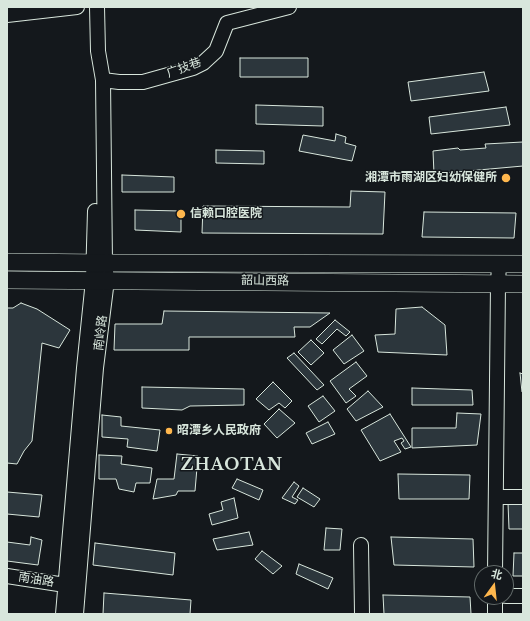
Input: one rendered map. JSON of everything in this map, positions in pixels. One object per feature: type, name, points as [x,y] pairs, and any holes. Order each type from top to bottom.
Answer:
[{"type":"main road","name":"韶山西路","points":[[7,262],[100,272],[523,284]]},
{"type":"main road","name":"韶山西路","points":[[7,280],[100,272],[523,264]]},
{"type":"street","points":[[7,15],[77,7]]},
{"type":"street","name":"南岭路","points":[[76,614],[96,368],[100,272],[103,80],[98,51],[97,7]]},
{"type":"street","name":"广技巷","points":[[103,80],[143,82],[193,68],[203,63],[216,51],[227,23],[289,7]]},
{"type":"street","name":"南岭路","points":[[63,614],[84,368],[100,272],[95,223],[93,78],[98,51]]},
{"type":"street","points":[[495,565],[499,264]]},
{"type":"street","points":[[496,497],[523,497]]},
{"type":"street","points":[[361,545],[362,614]]},
{"type":"street","name":"南油路","points":[[7,576],[65,585]]},
{"type":"building","points":[[240,58],[308,58],[308,77],[240,77]]},
{"type":"building","points":[[484,72],[489,91],[411,101],[408,82]]},
{"type":"building","points":[[256,105],[323,107],[323,126],[256,124]]},
{"type":"building","points":[[506,107],[510,125],[431,134],[429,117]]},
{"type":"building","points":[[336,134],[346,137],[345,143],[356,146],[352,161],[299,151],[303,135],[335,141]]},
{"type":"building","points":[[523,142],[523,166],[434,174],[433,151],[458,148],[460,150],[486,148],[485,144]]},
{"type":"building","points":[[216,150],[264,151],[264,164],[216,163]]},
{"type":"building","points":[[122,175],[174,177],[174,192],[122,192]]},
{"type":"building","points":[[351,191],[385,192],[383,234],[202,233],[203,206],[350,207]]},
{"type":"building","points":[[135,210],[181,211],[181,232],[135,230]]},
{"type":"building","points":[[424,212],[516,213],[514,238],[422,237]]},
{"type":"building","points":[[21,303],[37,309],[70,330],[59,348],[42,343],[32,441],[24,451],[17,464],[7,463],[7,308],[13,308]]},
{"type":"building","points":[[422,307],[445,325],[447,355],[378,352],[375,335],[395,334],[396,309]]},
{"type":"building","points":[[164,311],[330,313],[310,327],[294,327],[295,337],[189,337],[189,350],[114,350],[115,324],[162,324]]},
{"type":"building","points":[[335,320],[350,332],[346,336],[337,329],[322,344],[316,339]]},
{"type":"building","points":[[352,335],[364,351],[344,364],[333,350]]},
{"type":"building","points":[[311,340],[324,353],[311,365],[298,352]]},
{"type":"building","points":[[294,353],[324,385],[317,390],[287,358]]},
{"type":"building","points":[[356,362],[367,376],[349,389],[356,396],[346,403],[330,381]]},
{"type":"building","points":[[520,373],[523,374],[523,393],[522,392]]},
{"type":"building","points":[[273,382],[292,401],[285,408],[279,403],[269,410],[256,399]]},
{"type":"building","points":[[142,387],[244,389],[244,405],[190,406],[182,410],[142,408]]},
{"type":"building","points":[[412,388],[472,390],[473,405],[412,405]]},
{"type":"building","points":[[368,391],[383,407],[356,421],[347,409]]},
{"type":"building","points":[[323,396],[335,411],[319,422],[308,406]]},
{"type":"building","points":[[279,409],[295,423],[277,438],[264,424]]},
{"type":"building","points":[[457,413],[481,414],[477,445],[412,448],[412,428],[456,428]]},
{"type":"building","points":[[390,414],[411,447],[405,449],[401,443],[404,441],[402,438],[394,441],[401,452],[380,461],[361,430]]},
{"type":"building","points":[[102,415],[121,417],[121,426],[160,430],[157,451],[127,447],[128,439],[102,437]]},
{"type":"building","points":[[328,422],[335,434],[312,444],[306,433]]},
{"type":"building","points":[[177,454],[198,456],[195,491],[178,491],[176,495],[153,499],[157,479],[174,479]]},
{"type":"building","points":[[99,455],[122,456],[121,464],[152,468],[150,483],[136,483],[134,492],[119,489],[116,479],[99,479]]},
{"type":"building","points":[[398,474],[470,475],[469,499],[399,499]]},
{"type":"building","points":[[237,479],[263,490],[259,500],[232,488]]},
{"type":"building","points":[[294,482],[299,486],[292,497],[298,500],[295,504],[282,498]]},
{"type":"building","points":[[303,488],[320,499],[314,507],[297,497]]},
{"type":"building","points":[[7,492],[42,495],[39,517],[7,514]]},
{"type":"building","points":[[234,498],[238,518],[212,525],[209,514],[223,510],[221,502]]},
{"type":"building","points":[[523,502],[523,529],[509,529],[508,503]]},
{"type":"building","points":[[326,528],[342,529],[340,550],[324,550]]},
{"type":"building","points":[[249,532],[253,545],[217,550],[213,539]]},
{"type":"building","points":[[31,537],[42,540],[38,565],[7,561],[7,542],[30,545]]},
{"type":"building","points":[[391,537],[473,539],[474,567],[394,565]]},
{"type":"building","points":[[95,543],[175,553],[173,575],[93,565]]},
{"type":"building","points":[[262,551],[282,566],[273,574],[255,559]]},
{"type":"building","points":[[514,553],[523,553],[523,576],[514,576]]},
{"type":"building","points":[[299,564],[333,578],[328,589],[296,574]]},
{"type":"building","points":[[104,593],[191,600],[190,614],[103,614]]},
{"type":"building","points":[[383,595],[470,597],[471,614],[384,614]]},
{"type":"place","name":"湘潭市雨湖区妇幼保健所","points":[[506,178]]},
{"type":"place","name":"信赖口腔医院","points":[[181,214]]},
{"type":"place","name":"昭潭乡人民政府","points":[[169,431]]},
{"type":"district","name":"ZHAOTAN","points":[[232,465]]}]
